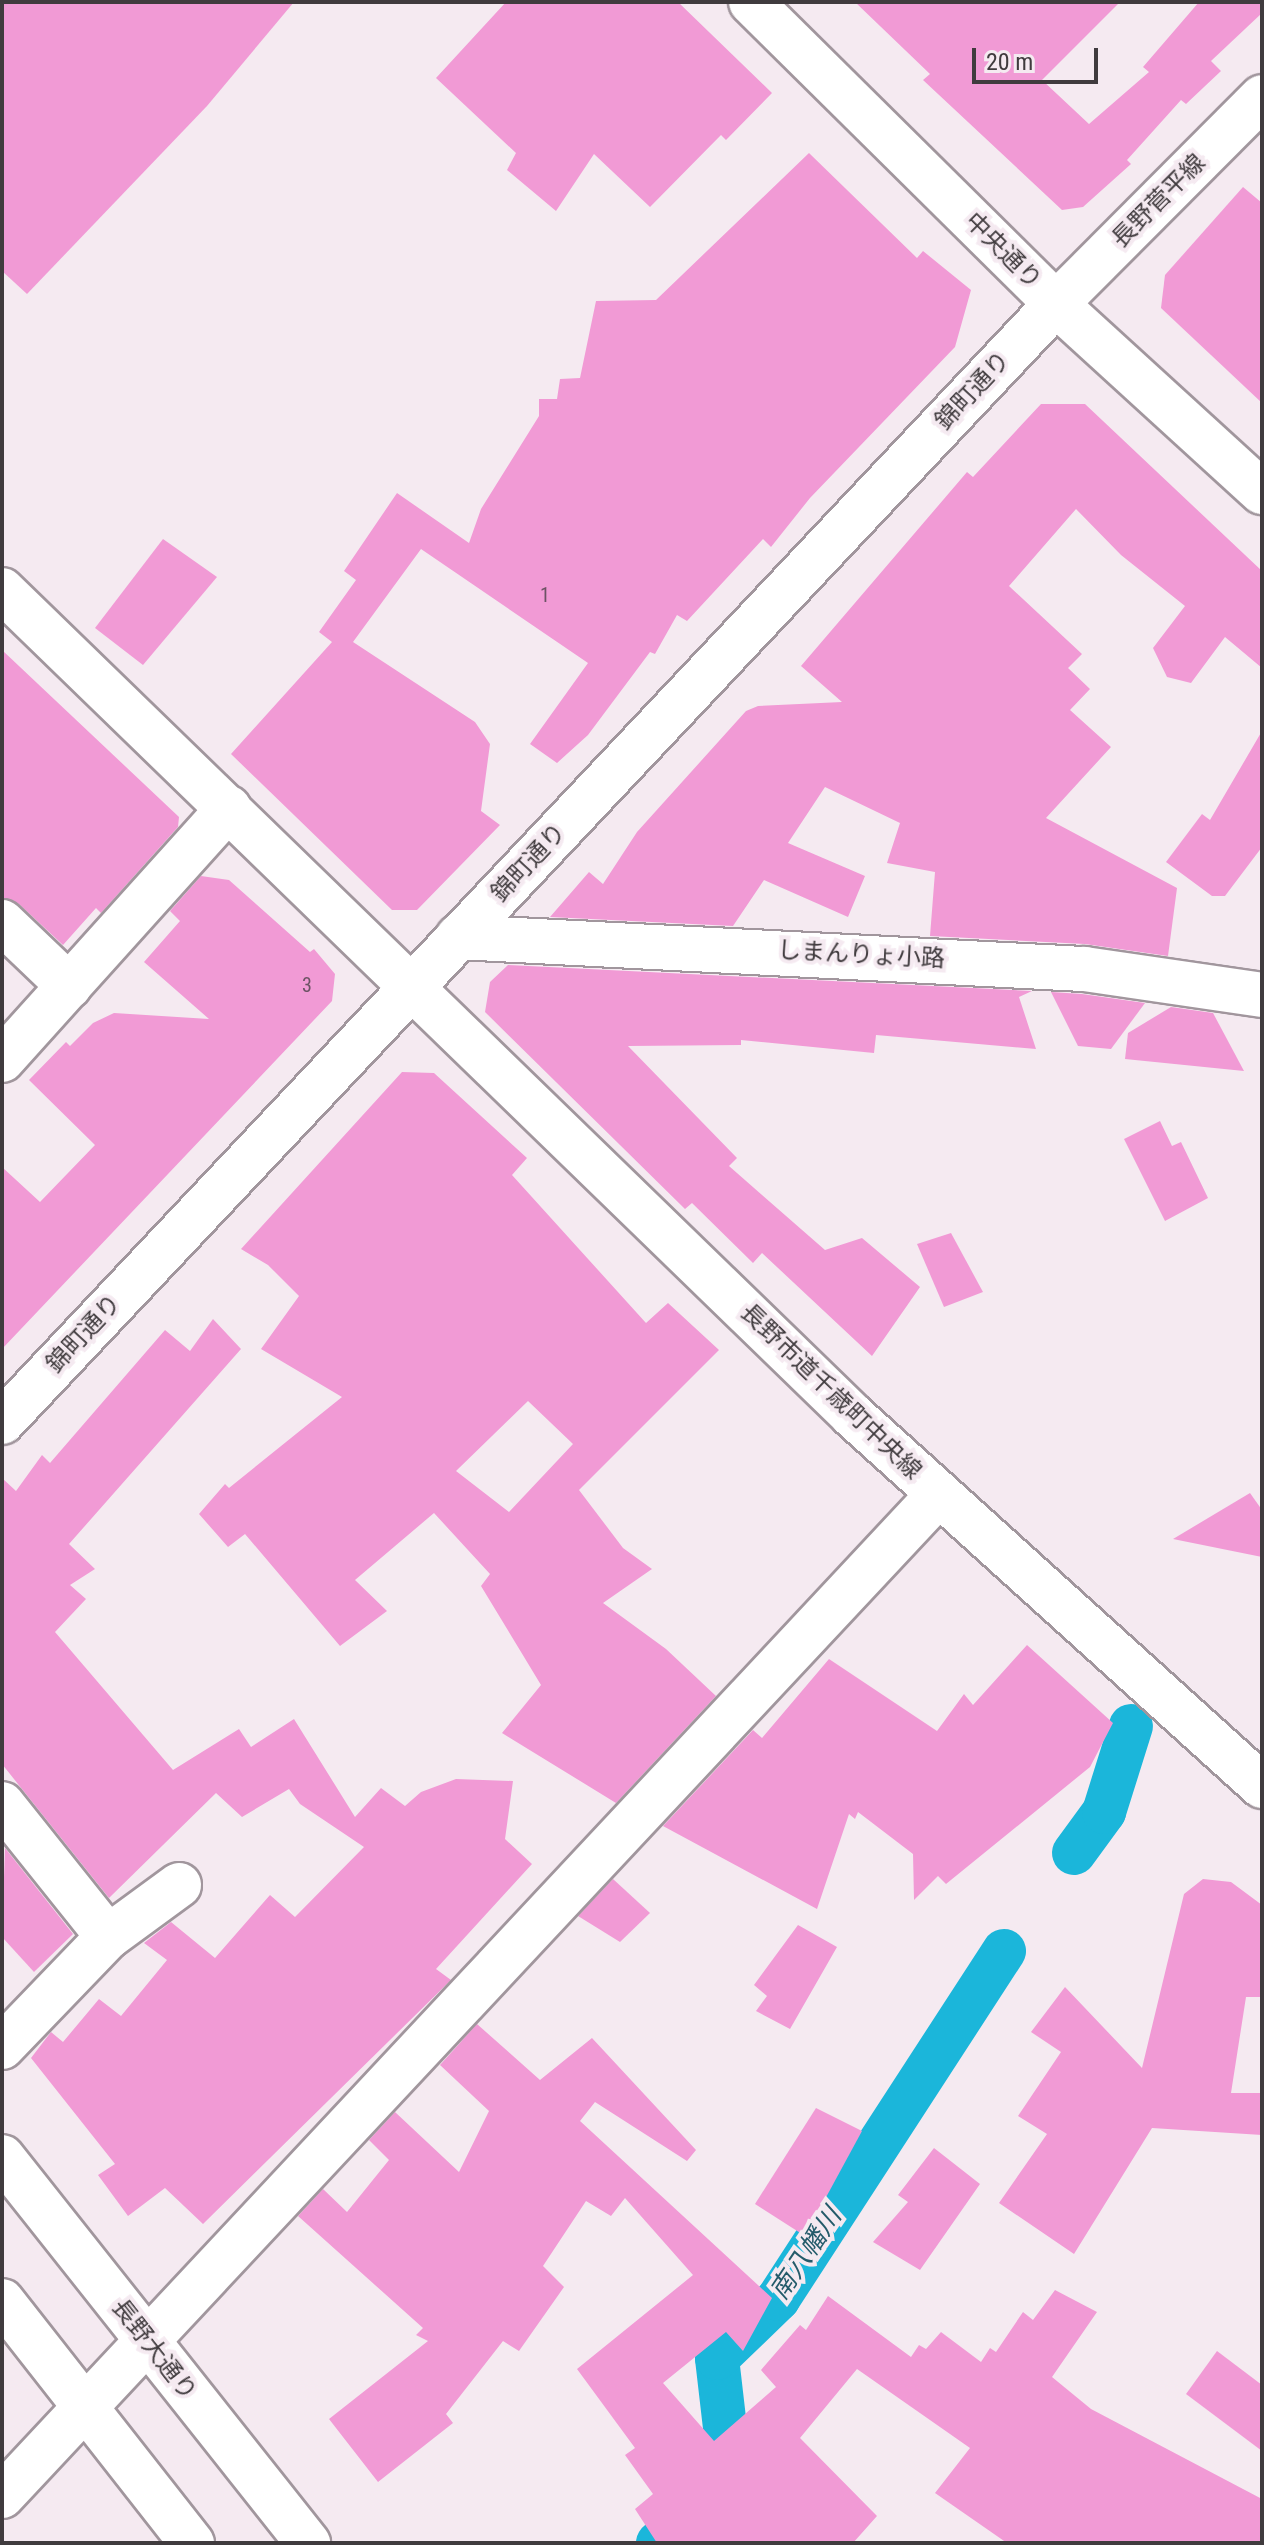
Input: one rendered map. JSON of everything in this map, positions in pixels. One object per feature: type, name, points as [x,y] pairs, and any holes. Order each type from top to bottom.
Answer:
[{"type":"street","name":"中央通り","points":[[751,2],[1056,304],[1262,492]]},
{"type":"street","name":"長野菅平線","points":[[1056,304],[1262,97]]},
{"type":"street","name":"錦町通り","points":[[2,1422],[1056,304]]},
{"type":"street","name":"長野市道千歳町中央線","points":[[2,590],[939,1494],[1262,1786]]},
{"type":"street","points":[[2,1060],[229,808]]},
{"type":"street","points":[[2,922],[69,986]]},
{"type":"street","name":"しまんりょ小路","points":[[458,937],[941,959],[1084,969],[1262,995]]},
{"type":"street","points":[[2,2496],[939,1494]]},
{"type":"street","points":[[2,1804],[108,1937]]},
{"type":"street","points":[[2,2047],[108,1937],[179,1885]]},
{"type":"street","name":"長野大通り","points":[[2,2157],[308,2543]]},
{"type":"street","points":[[2,2301],[192,2543]]},
{"type":"building","points":[[2,2],[294,2],[207,106],[27,294],[2,271]]},
{"type":"building","points":[[506,2],[678,2],[772,93],[726,140],[721,135],[650,207],[594,154],[556,211],[507,170],[516,153],[436,78]]},
{"type":"building","points":[[855,2],[1120,2],[1042,80],[1089,124],[1149,72],[1143,67],[1199,2],[1262,2],[1262,13],[1211,61],[1221,71],[1186,104],[1181,100],[1127,160],[1131,164],[1083,207],[1062,210],[923,80],[930,74]]},
{"type":"building","points":[[809,153],[917,258],[923,251],[971,290],[955,347],[810,498],[771,547],[763,539],[687,621],[677,615],[655,654],[650,652],[588,735],[557,763],[530,744],[588,663],[421,549],[353,642],[475,722],[490,744],[481,811],[500,825],[417,910],[392,910],[231,754],[332,642],[319,632],[356,580],[344,571],[397,493],[469,543],[481,509],[539,416],[539,399],[557,399],[560,379],[580,378],[596,301],[656,300]]},
{"type":"building","points":[[1243,187],[1262,203],[1262,403],[1161,308],[1165,275]]},
{"type":"building","points":[[1041,404],[1085,404],[1262,571],[1262,668],[1225,637],[1191,683],[1167,677],[1153,648],[1185,606],[1121,555],[1076,509],[1009,586],[1082,654],[1068,668],[1090,689],[1070,710],[1111,747],[1046,818],[1177,888],[1168,956],[1085,944],[930,936],[935,872],[887,863],[900,823],[825,787],[788,843],[865,876],[848,917],[764,880],[733,926],[550,917],[589,872],[603,884],[637,832],[746,711],[758,706],[842,702],[801,666],[967,472],[973,477]]},
{"type":"building","points":[[163,539],[217,577],[143,665],[95,628]]},
{"type":"building","points":[[2,650],[179,817],[178,827],[101,913],[96,908],[63,945],[19,904],[2,898]]},
{"type":"building","points":[[1262,731],[1262,847],[1225,896],[1212,896],[1166,862],[1202,814],[1210,820]]},
{"type":"building","points":[[201,876],[229,880],[310,952],[314,949],[335,974],[332,1001],[2,1349],[2,1167],[40,1202],[95,1145],[29,1080],[66,1042],[70,1046],[93,1023],[114,1013],[209,1019],[144,962],[180,921],[170,911]]},
{"type":"building","points":[[508,965],[1032,991],[1019,997],[1036,1049],[876,1035],[874,1053],[741,1040],[741,1045],[628,1046],[737,1158],[729,1166],[825,1250],[862,1238],[920,1287],[872,1356],[762,1253],[753,1263],[692,1203],[685,1209],[485,1012],[490,982]]},
{"type":"building","points":[[1051,992],[1145,1003],[1111,1049],[1078,1046]]},
{"type":"building","points":[[1171,1007],[1213,1013],[1244,1071],[1125,1059],[1128,1033]]},
{"type":"building","points":[[402,1072],[434,1073],[527,1158],[512,1175],[646,1323],[668,1303],[719,1350],[579,1490],[623,1548],[652,1569],[603,1603],[666,1649],[716,1696],[616,1803],[502,1733],[541,1685],[481,1586],[490,1574],[434,1513],[355,1580],[387,1611],[340,1646],[245,1534],[228,1547],[199,1514],[225,1484],[229,1488],[342,1397],[261,1349],[299,1296],[268,1265],[241,1249]],"holes":[[[528,1401],[573,1444],[509,1512],[456,1471]]]},
{"type":"building","points":[[1160,1121],[1172,1146],[1181,1142],[1208,1198],[1165,1221],[1124,1139]]},
{"type":"building","points":[[951,1233],[983,1292],[944,1307],[917,1244]]},
{"type":"building","points":[[213,1319],[241,1349],[69,1544],[95,1569],[70,1585],[86,1599],[55,1632],[173,1770],[239,1729],[251,1747],[294,1719],[355,1817],[381,1788],[405,1806],[421,1792],[456,1779],[513,1781],[505,1839],[532,1864],[436,1969],[451,1980],[203,2224],[165,2188],[128,2216],[98,2175],[115,2164],[31,2058],[51,2032],[63,2042],[99,1999],[121,2016],[167,1960],[144,1943],[171,1922],[215,1958],[270,1895],[295,1917],[364,1847],[300,1804],[289,1789],[242,1817],[216,1793],[109,1898],[2,1764],[2,1478],[16,1491],[42,1455],[50,1463],[165,1330],[190,1351]]},
{"type":"building","points":[[1250,1493],[1262,1510],[1262,1557],[1173,1539]]},
{"type":"building","points":[[1027,1645],[1113,1723],[1090,1767],[946,1884],[938,1876],[914,1900],[913,1854],[858,1812],[855,1819],[849,1814],[817,1909],[663,1826],[753,1730],[762,1738],[829,1659],[937,1731],[964,1694],[973,1705]]},
{"type":"building","points":[[5,1848],[73,1934],[34,1972],[2,1937]]},
{"type":"building","points":[[613,1879],[650,1913],[620,1942],[578,1916]]},
{"type":"building","points":[[1203,1879],[1231,1882],[1262,1905],[1262,1997],[1246,1997],[1231,2093],[1262,2093],[1262,2135],[1152,2128],[1074,2254],[999,2203],[1047,2134],[1018,2116],[1061,2052],[1031,2032],[1065,1987],[1142,2068],[1184,1894]]},
{"type":"building","points":[[798,1925],[837,1947],[790,2029],[756,2011],[767,1996],[754,1985]]},
{"type":"building","points":[[477,2024],[540,2080],[592,2038],[696,2150],[687,2161],[595,2102],[580,2121],[772,2298],[743,2351],[726,2332],[663,2383],[714,2441],[776,2387],[761,2370],[800,2325],[806,2330],[828,2296],[911,2357],[919,2345],[926,2349],[941,2332],[981,2362],[990,2348],[996,2352],[1023,2312],[1033,2320],[1055,2290],[1097,2312],[1052,2377],[1091,2409],[1262,2499],[1262,2543],[1007,2543],[935,2493],[970,2448],[857,2369],[800,2438],[877,2516],[853,2543],[657,2543],[635,2509],[653,2494],[625,2455],[635,2448],[577,2369],[693,2275],[625,2198],[611,2216],[586,2201],[543,2266],[564,2287],[519,2351],[503,2341],[446,2414],[453,2423],[378,2482],[329,2419],[428,2341],[416,2335],[423,2328],[298,2216],[323,2189],[347,2212],[389,2160],[369,2140],[395,2112],[459,2172],[489,2111],[440,2065]]},
{"type":"building","points":[[816,2108],[862,2131],[805,2236],[755,2204]]},
{"type":"building","points":[[934,2148],[980,2184],[920,2270],[873,2242],[908,2202],[898,2195]]},
{"type":"building","points":[[1217,2351],[1262,2385],[1262,2451],[1186,2394]]},
{"type":"waterway","points":[[1074,1853],[1104,1812],[1131,1726]]},
{"type":"waterway","name":"南八幡川","points":[[658,2543],[732,2488],[717,2358],[778,2299],[1004,1951]]}]
